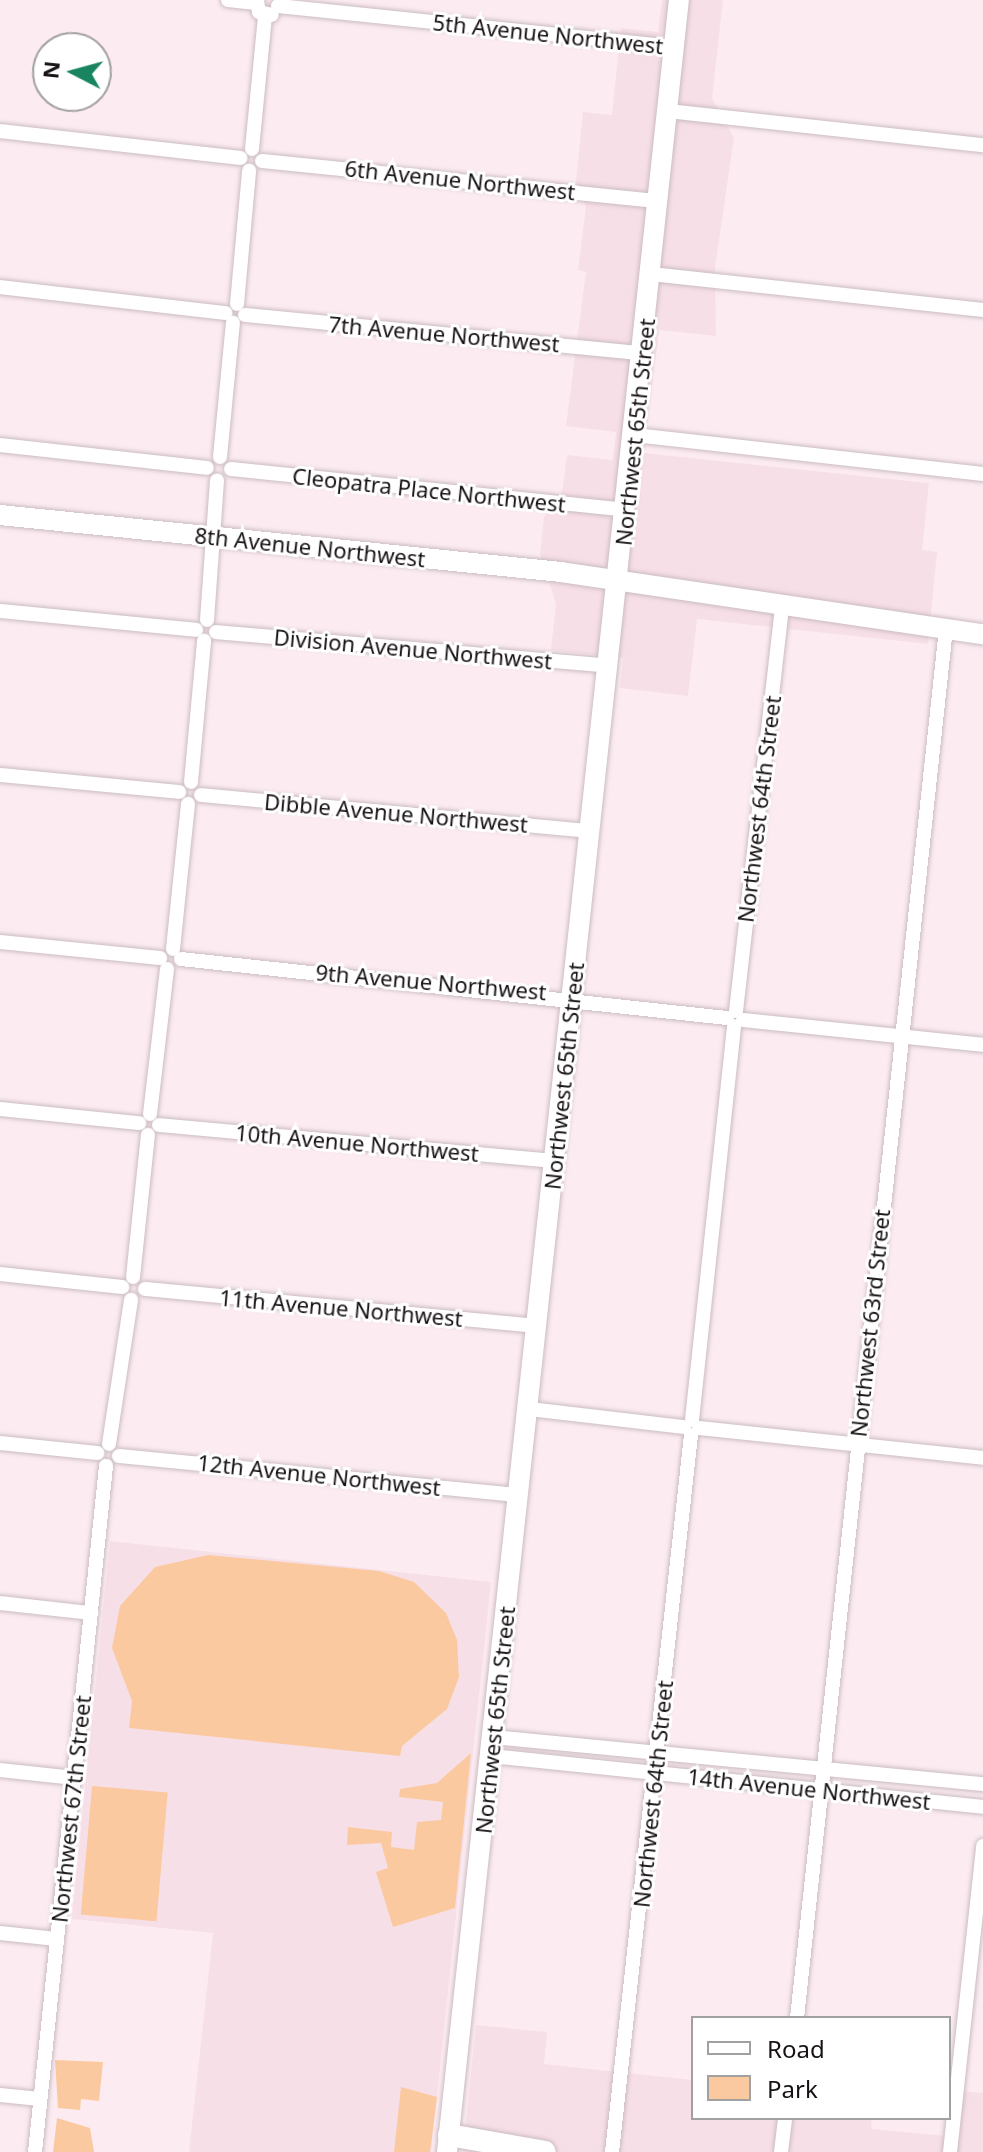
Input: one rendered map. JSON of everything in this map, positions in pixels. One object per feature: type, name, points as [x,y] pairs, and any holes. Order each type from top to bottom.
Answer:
[{"type":"main road","points":[[448,2144],[545,2152]]},
{"type":"street","points":[[228,0],[259,6],[278,3]]},
{"type":"street","name":"Northwest 65th Street","points":[[448,2144],[627,510],[679,0]]},
{"type":"street","name":"5th Avenue Northwest","points":[[278,3],[674,47]]},
{"type":"street","points":[[207,468],[220,457],[249,171],[246,153],[259,6]]},
{"type":"street","points":[[668,111],[983,145]]},
{"type":"street","points":[[0,131],[246,153],[262,161],[249,171]]},
{"type":"street","name":"6th Avenue Northwest","points":[[262,161],[659,201]]},
{"type":"street","points":[[651,274],[983,310]]},
{"type":"street","name":"7th Avenue Northwest","points":[[0,287],[235,314],[642,353]]},
{"type":"street","points":[[635,435],[983,474]]},
{"type":"street","points":[[0,445],[207,468],[217,480],[191,782],[201,795],[188,804]]},
{"type":"street","points":[[217,480],[231,469],[220,457]]},
{"type":"street","name":"Cleopatra Place Northwest","points":[[231,469],[627,510]]},
{"type":"street","name":"8th Avenue Northwest","points":[[0,515],[212,543]]},
{"type":"street","name":"8th Avenue Northwest","points":[[0,528],[561,572],[618,586],[983,634]]},
{"type":"street","name":"Northwest 64th Street","points":[[612,2152],[782,607]]},
{"type":"street","name":"Division Avenue Northwest","points":[[0,611],[609,666]]},
{"type":"street","name":"Northwest 63rd Street","points":[[797,2016],[946,628]]},
{"type":"street","points":[[0,775],[179,792],[191,782]]},
{"type":"street","points":[[0,942],[164,963],[177,954],[188,804],[179,792]]},
{"type":"street","name":"Dibble Avenue Northwest","points":[[201,795],[591,831]]},
{"type":"street","name":"9th Avenue Northwest","points":[[177,954],[983,1045]]},
{"type":"street","points":[[97,1453],[106,1466],[114,1450],[164,963]]},
{"type":"street","name":"10th Avenue Northwest","points":[[0,1109],[555,1161]]},
{"type":"street","points":[[0,1274],[129,1288]]},
{"type":"street","name":"11th Avenue Northwest","points":[[129,1288],[538,1326]]},
{"type":"street","points":[[530,1409],[983,1458]]},
{"type":"street","points":[[0,1443],[97,1453],[114,1450]]},
{"type":"street","name":"12th Avenue Northwest","points":[[114,1450],[520,1495]]},
{"type":"street","name":"Northwest 67th Street","points":[[35,2152],[106,1466]]},
{"type":"street","points":[[0,1603],[91,1613]]},
{"type":"street","name":"14th Avenue Northwest","points":[[492,1746],[658,1752],[983,1784]]},
{"type":"street","name":"14th Avenue Northwest","points":[[492,1746],[656,1773],[983,1807]]},
{"type":"street","points":[[0,1770],[75,1778]]},
{"type":"street","points":[[950,2152],[983,1846]]},
{"type":"street","points":[[0,1933],[57,1939]]},
{"type":"street","points":[[0,2095],[40,2099]]},
{"type":"street","points":[[781,2152],[785,2120]]},
{"type":"shaded area","points":[[662,0],[723,0],[712,98],[734,138],[715,267],[716,336],[659,330],[644,453],[929,483],[922,550],[937,552],[928,644],[697,619],[688,696],[620,688],[623,658],[551,650],[556,604],[540,554],[544,517],[562,493],[567,455],[613,460],[616,432],[566,426],[586,272],[578,270],[586,206],[576,182],[583,112],[612,115],[621,28],[658,32]]},
{"type":"shaded area","points":[[110,1541],[491,1582],[431,2152],[189,2152],[213,1933],[72,1919]]},
{"type":"shaded area","points":[[476,2025],[547,2032],[544,2064],[691,2080],[691,2120],[872,2120],[871,2129],[959,2137],[964,2091],[983,2093],[983,2152],[463,2152]]},
{"type":"green space","points":[[208,1555],[379,1571],[414,1582],[446,1613],[457,1640],[459,1677],[447,1709],[402,1746],[400,1756],[129,1728],[132,1701],[112,1648],[120,1606],[155,1567]]},
{"type":"green space","points":[[471,1753],[455,1908],[393,1927],[376,1872],[388,1868],[381,1843],[347,1845],[348,1827],[392,1832],[391,1847],[414,1850],[417,1822],[441,1820],[443,1802],[399,1797],[400,1789],[437,1783]]},
{"type":"green space","points":[[92,1786],[168,1793],[156,1921],[81,1915]]},
{"type":"green space","points":[[55,2060],[103,2062],[99,2101],[81,2099],[80,2110],[58,2108]]},
{"type":"green space","points":[[401,2087],[437,2097],[430,2152],[394,2152]]},
{"type":"green space","points":[[57,2118],[90,2128],[94,2152],[53,2152]]}]
